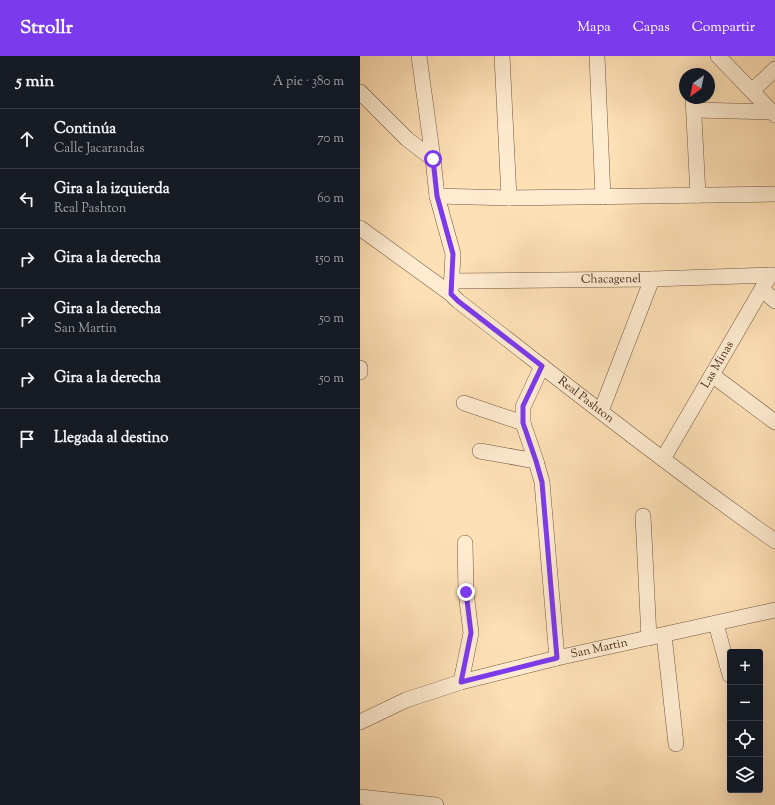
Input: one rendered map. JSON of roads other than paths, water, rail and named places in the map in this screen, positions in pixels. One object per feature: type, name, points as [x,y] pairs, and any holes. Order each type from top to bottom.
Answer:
[{"type":"street","points":[[419,56],[437,196],[453,254],[452,288]]},
{"type":"street","points":[[502,56],[508,198]]},
{"type":"street","points":[[597,56],[603,197]]},
{"type":"street","points":[[718,56],[773,113]]},
{"type":"street","points":[[752,91],[775,70]]},
{"type":"street","points":[[360,92],[407,139],[433,159]]},
{"type":"street","points":[[698,195],[693,104],[773,113]]},
{"type":"street","points":[[437,196],[508,198],[775,194]]},
{"type":"street","name":"Real Pashton","points":[[360,228],[452,288],[458,301],[663,459],[775,541]]},
{"type":"street","name":"Chacagenel","points":[[452,288],[773,275]]},
{"type":"street","name":"Las Minas","points":[[663,459],[762,289],[773,275]]},
{"type":"street","points":[[601,411],[652,279]]},
{"type":"street","points":[[762,289],[775,301]]},
{"type":"street","points":[[542,366],[523,406],[523,423],[542,482],[557,658]]},
{"type":"street","points":[[712,375],[775,422]]},
{"type":"street","points":[[464,403],[523,423]]},
{"type":"street","points":[[480,451],[536,461]]},
{"type":"street","points":[[644,516],[649,638]]},
{"type":"street","points":[[461,682],[471,633],[466,592],[465,543]]},
{"type":"street","name":"San Martin","points":[[360,722],[406,700],[461,682],[557,658],[775,610]]},
{"type":"street","points":[[716,624],[727,664]]},
{"type":"street","points":[[664,635],[676,744]]},
{"type":"street","points":[[360,797],[436,805]]}]
